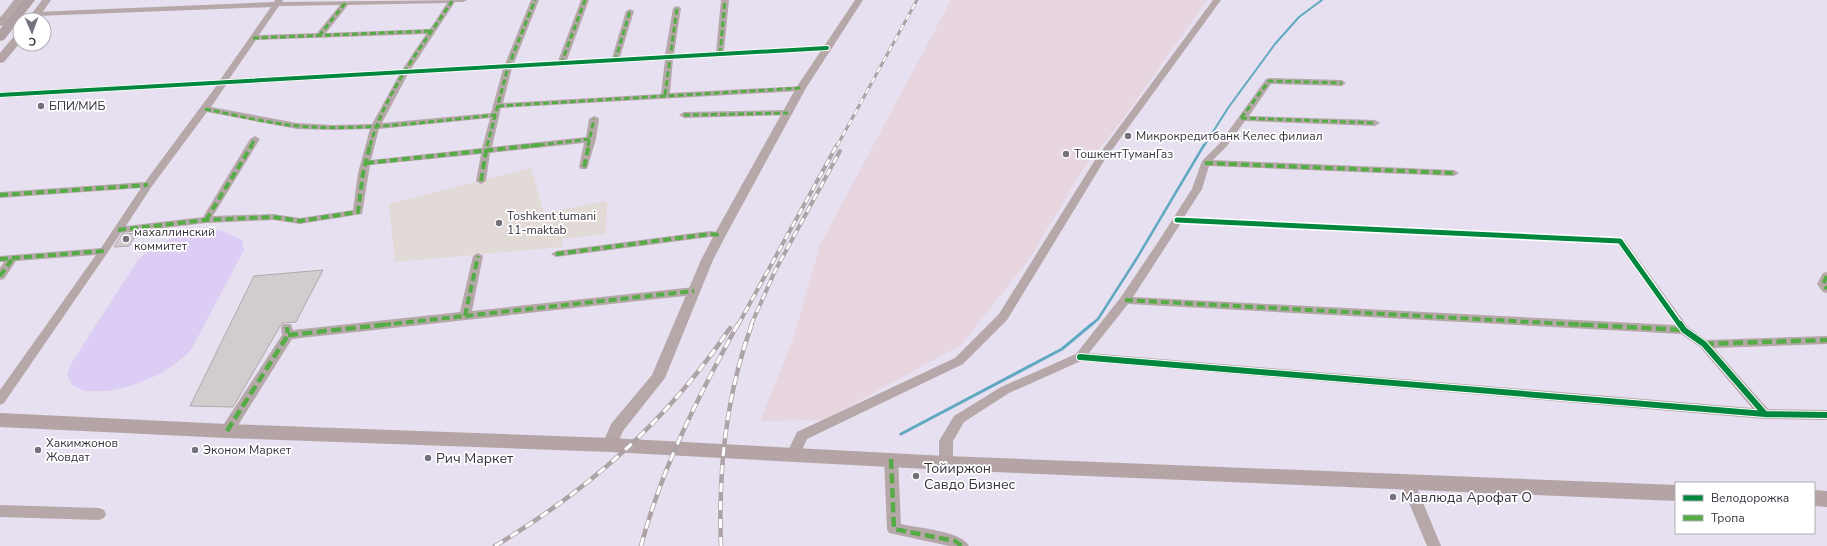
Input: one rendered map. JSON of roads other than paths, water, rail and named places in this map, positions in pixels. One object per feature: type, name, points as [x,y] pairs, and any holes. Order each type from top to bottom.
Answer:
[{"type":"main road","points":[[22,12],[29,0]]},
{"type":"main road","points":[[22,12],[38,0]]},
{"type":"main road","points":[[2,21],[12,17]]},
{"type":"main road","points":[[0,37],[12,23]]},
{"type":"main road","points":[[0,48],[12,28]]},
{"type":"main road","points":[[0,60],[12,46]]},
{"type":"main road","points":[[0,420],[227,431],[610,445],[946,463],[1675,493]]},
{"type":"main road","points":[[1815,498],[1827,499]]},
{"type":"street","points":[[38,12],[48,0]]},
{"type":"street","points":[[52,16],[277,2],[464,0]]},
{"type":"street","points":[[481,181],[486,150],[508,67],[535,0]]},
{"type":"street","points":[[561,64],[585,0]]},
{"type":"street","points":[[720,54],[725,0]]},
{"type":"street","points":[[610,445],[616,428],[658,378],[707,260],[720,235],[801,88],[859,0]]},
{"type":"street","points":[[793,455],[802,436],[959,361],[1003,317],[1100,160],[1217,0]]},
{"type":"street","points":[[118,230],[206,220],[273,218],[300,221],[358,212],[366,163],[375,127],[404,73],[452,1]]},
{"type":"street","points":[[0,400],[148,185],[205,109],[277,2]]},
{"type":"street","points":[[319,36],[346,2]]},
{"type":"street","points":[[665,95],[677,8]]},
{"type":"street","points":[[615,61],[630,11]]},
{"type":"street","points":[[253,38],[432,31]]},
{"type":"street","points":[[0,95],[827,48]]},
{"type":"street","points":[[1080,358],[1126,300],[1178,220],[1197,189],[1205,163],[1223,145],[1241,118],[1269,82],[1342,83]]},
{"type":"street","points":[[205,109],[262,121],[310,127],[375,127],[497,111],[665,95],[801,88]]},
{"type":"street","points":[[684,115],[788,114]]},
{"type":"street","points":[[1241,118],[1375,123]]},
{"type":"street","points":[[584,167],[594,119]]},
{"type":"street","points":[[206,220],[255,139]]},
{"type":"street","points":[[366,163],[591,139]]},
{"type":"street","points":[[1205,163],[1454,173]]},
{"type":"street","points":[[0,195],[148,185]]},
{"type":"street","points":[[1178,220],[1620,241],[1684,330],[1704,344],[1765,414]]},
{"type":"street","points":[[556,254],[710,234],[720,235]]},
{"type":"street","points":[[0,259],[104,251]]},
{"type":"street","points":[[465,316],[478,256]]},
{"type":"street","points":[[0,276],[13,258]]},
{"type":"street","points":[[1827,276],[1822,284],[1827,289]]},
{"type":"street","points":[[227,431],[288,331],[465,316],[694,291]]},
{"type":"street","points":[[1126,300],[1684,330]]},
{"type":"street","points":[[1704,344],[1827,340]]},
{"type":"street","points":[[946,463],[946,441],[959,419],[1005,390],[1080,358],[1765,414],[1827,415]]},
{"type":"street","points":[[891,459],[894,529],[955,541],[962,546]]},
{"type":"street","points":[[1407,481],[1434,546]]},
{"type":"street","points":[[0,512],[99,514]]},
{"type":"waterway","points":[[1204,146],[1228,108],[1275,44],[1299,17],[1322,0]]},
{"type":"waterway","points":[[1091,325],[1098,319],[1137,258],[1204,145]]},
{"type":"waterway","points":[[901,434],[1062,349],[1092,324]]},
{"type":"railway","points":[[837,146],[917,0]]},
{"type":"railway","points":[[738,325],[837,145]]},
{"type":"railway","points":[[751,325],[775,271],[840,151]]},
{"type":"railway","points":[[641,546],[660,488],[683,432],[709,378],[738,324]]},
{"type":"railway","points":[[721,546],[721,490],[726,434],[736,378],[752,324]]},
{"type":"railway","points":[[495,546],[563,501],[625,450],[680,393],[730,328]]},
{"type":"place","name":"БПИ/МИБ","points":[[41,106]]},
{"type":"place","name":"Микрокредитбанк Келес филиал","points":[[1128,136]]},
{"type":"place","name":"ТошкентТуманГаз","points":[[1066,154]]},
{"type":"place","name":"Toshkent tumani 11-maktab","points":[[499,223]]},
{"type":"place","name":"махаллинский коммитет","points":[[126,239]]},
{"type":"place","name":"Хакимжонов Жовдат","points":[[38,450]]},
{"type":"place","name":"Эконом Маркет","points":[[195,450]]},
{"type":"place","name":"Рич Маркет","points":[[428,458]]},
{"type":"place","name":"Тойиржон Савдо Бизнес","points":[[916,476]]},
{"type":"place","name":"Мавлюда Арофат О","points":[[1393,497]]}]
